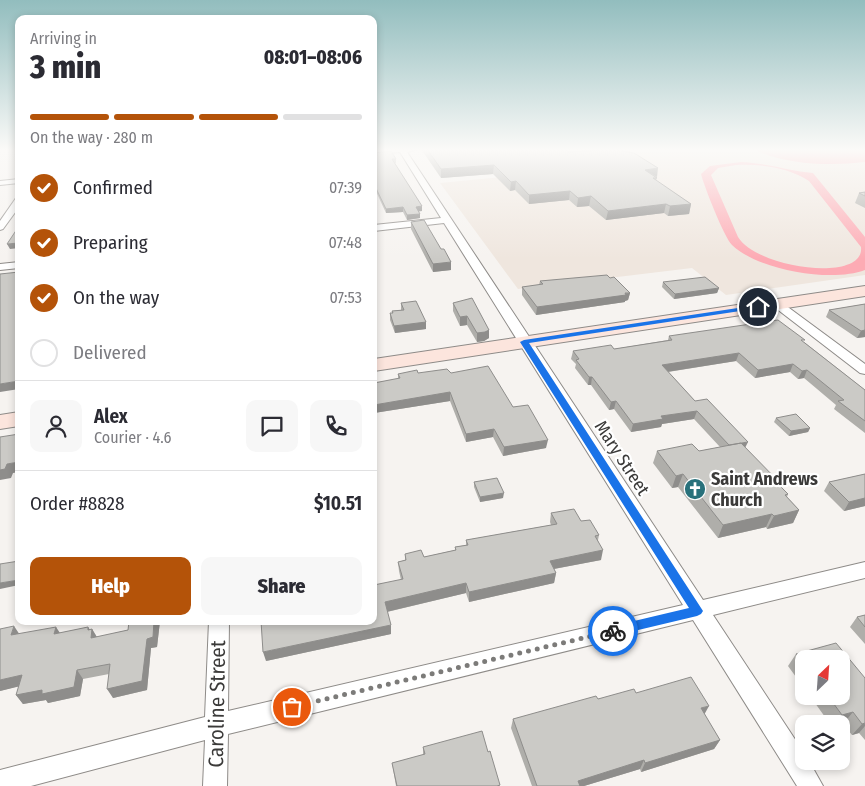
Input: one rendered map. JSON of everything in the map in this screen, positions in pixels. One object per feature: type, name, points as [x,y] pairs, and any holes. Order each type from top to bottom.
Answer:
[{"type":"street","name":"Mary Street","points":[[428,186],[447,220],[524,342],[811,786]]},
{"type":"street","points":[[0,227],[15,206]]},
{"type":"street","points":[[377,228],[447,220]]},
{"type":"street","points":[[0,267],[15,265]]},
{"type":"street","points":[[377,365],[865,291]]},
{"type":"street","points":[[777,304],[865,370]]},
{"type":"street","points":[[0,422],[15,420]]},
{"type":"street","points":[[0,782],[218,725],[865,570]]},
{"type":"street","name":"Caroline Street","points":[[215,786],[219,625]]},
{"type":"shaded area","points":[[442,186],[865,186],[865,275],[726,295],[692,268],[518,289]]},
{"type":"shaded area","points":[[705,186],[716,186],[738,237],[749,248],[766,257],[808,268],[829,268],[846,265],[858,258],[861,247],[813,186],[823,186],[865,237],[865,270],[851,274],[815,274],[796,272],[759,261],[744,254],[732,245],[719,222]]},
{"type":"building","points":[[377,186],[409,186],[422,206],[416,207],[420,214],[407,215],[403,207],[386,209],[377,190]]},
{"type":"building","points":[[520,186],[664,186],[691,204],[670,206],[666,204],[608,211],[591,196],[578,198],[570,191],[529,195]]},
{"type":"building","points":[[424,220],[451,262],[433,264],[411,222]]},
{"type":"building","points":[[15,232],[15,243],[7,244]]},
{"type":"building","points":[[15,272],[15,382],[0,384],[0,274]]},
{"type":"building","points":[[607,275],[610,278],[614,277],[630,293],[537,307],[522,287],[543,284],[540,281]]},
{"type":"building","points":[[705,277],[719,288],[675,294],[663,282]]},
{"type":"building","points":[[472,298],[489,330],[485,332],[477,333],[467,316],[460,317],[453,303]]},
{"type":"building","points":[[416,301],[426,322],[394,326],[390,313],[393,313],[392,311],[404,310],[401,303]]},
{"type":"building","points":[[865,304],[865,330],[861,331],[829,310]]},
{"type":"building","points":[[778,320],[865,390],[865,421],[838,401],[844,400],[807,370],[802,371],[793,364],[758,370],[739,353],[662,365],[695,401],[707,399],[748,442],[729,445],[697,411],[661,416],[663,419],[633,424],[616,401],[611,402],[592,377],[589,377],[576,360],[579,359],[573,351],[611,345],[614,349],[672,340],[669,336]]},
{"type":"building","points":[[488,366],[513,407],[528,405],[548,440],[504,447],[494,429],[466,434],[450,392],[377,404],[377,382],[400,378],[398,374],[417,370],[418,373],[447,369],[451,373]]},
{"type":"building","points":[[796,414],[810,428],[791,431],[776,418]]},
{"type":"building","points":[[15,435],[15,463],[7,464],[5,469],[0,470],[0,437]]},
{"type":"building","points":[[741,443],[782,485],[780,486],[788,494],[785,495],[799,510],[723,525],[683,474],[676,476],[657,451],[692,444],[699,451]]},
{"type":"building","points":[[865,474],[865,498],[849,502],[829,482]]},
{"type":"building","points":[[497,478],[504,493],[480,497],[474,482]]},
{"type":"building","points":[[574,509],[581,521],[590,520],[599,535],[595,536],[603,550],[550,561],[556,573],[469,592],[466,583],[385,602],[391,625],[263,652],[261,625],[377,625],[377,584],[403,579],[398,562],[406,560],[405,554],[421,550],[424,557],[456,550],[455,547],[468,545],[466,540],[557,524],[551,513]]},
{"type":"building","points":[[15,562],[15,581],[0,583],[0,564]]},
{"type":"building","points":[[865,615],[865,627],[857,617]]},
{"type":"building","points":[[129,625],[154,625],[153,637],[147,639],[142,681],[107,689],[110,664],[77,670],[74,687],[42,694],[42,690],[16,695],[22,675],[0,680],[0,629],[14,626],[11,635],[56,627],[54,634],[88,627],[88,630],[92,629],[91,638],[128,630]]},
{"type":"building","points":[[836,643],[842,650],[811,650]]},
{"type":"building","points":[[850,660],[865,678],[865,723],[862,724],[853,712],[842,715],[835,705],[850,705]]},
{"type":"building","points":[[691,677],[709,706],[701,708],[720,740],[645,763],[644,760],[578,781],[580,786],[537,786],[513,719],[596,696],[598,699],[634,689],[636,693]]},
{"type":"building","points":[[482,731],[500,785],[397,786],[392,763],[425,754],[423,747]]},
{"type":"way so far","points":[[292,707],[613,631]]},
{"type":"place","name":"Saint Andrews Church","points":[[695,489]]},
{"type":"route","points":[[613,631],[697,611],[524,342],[758,307]]}]
